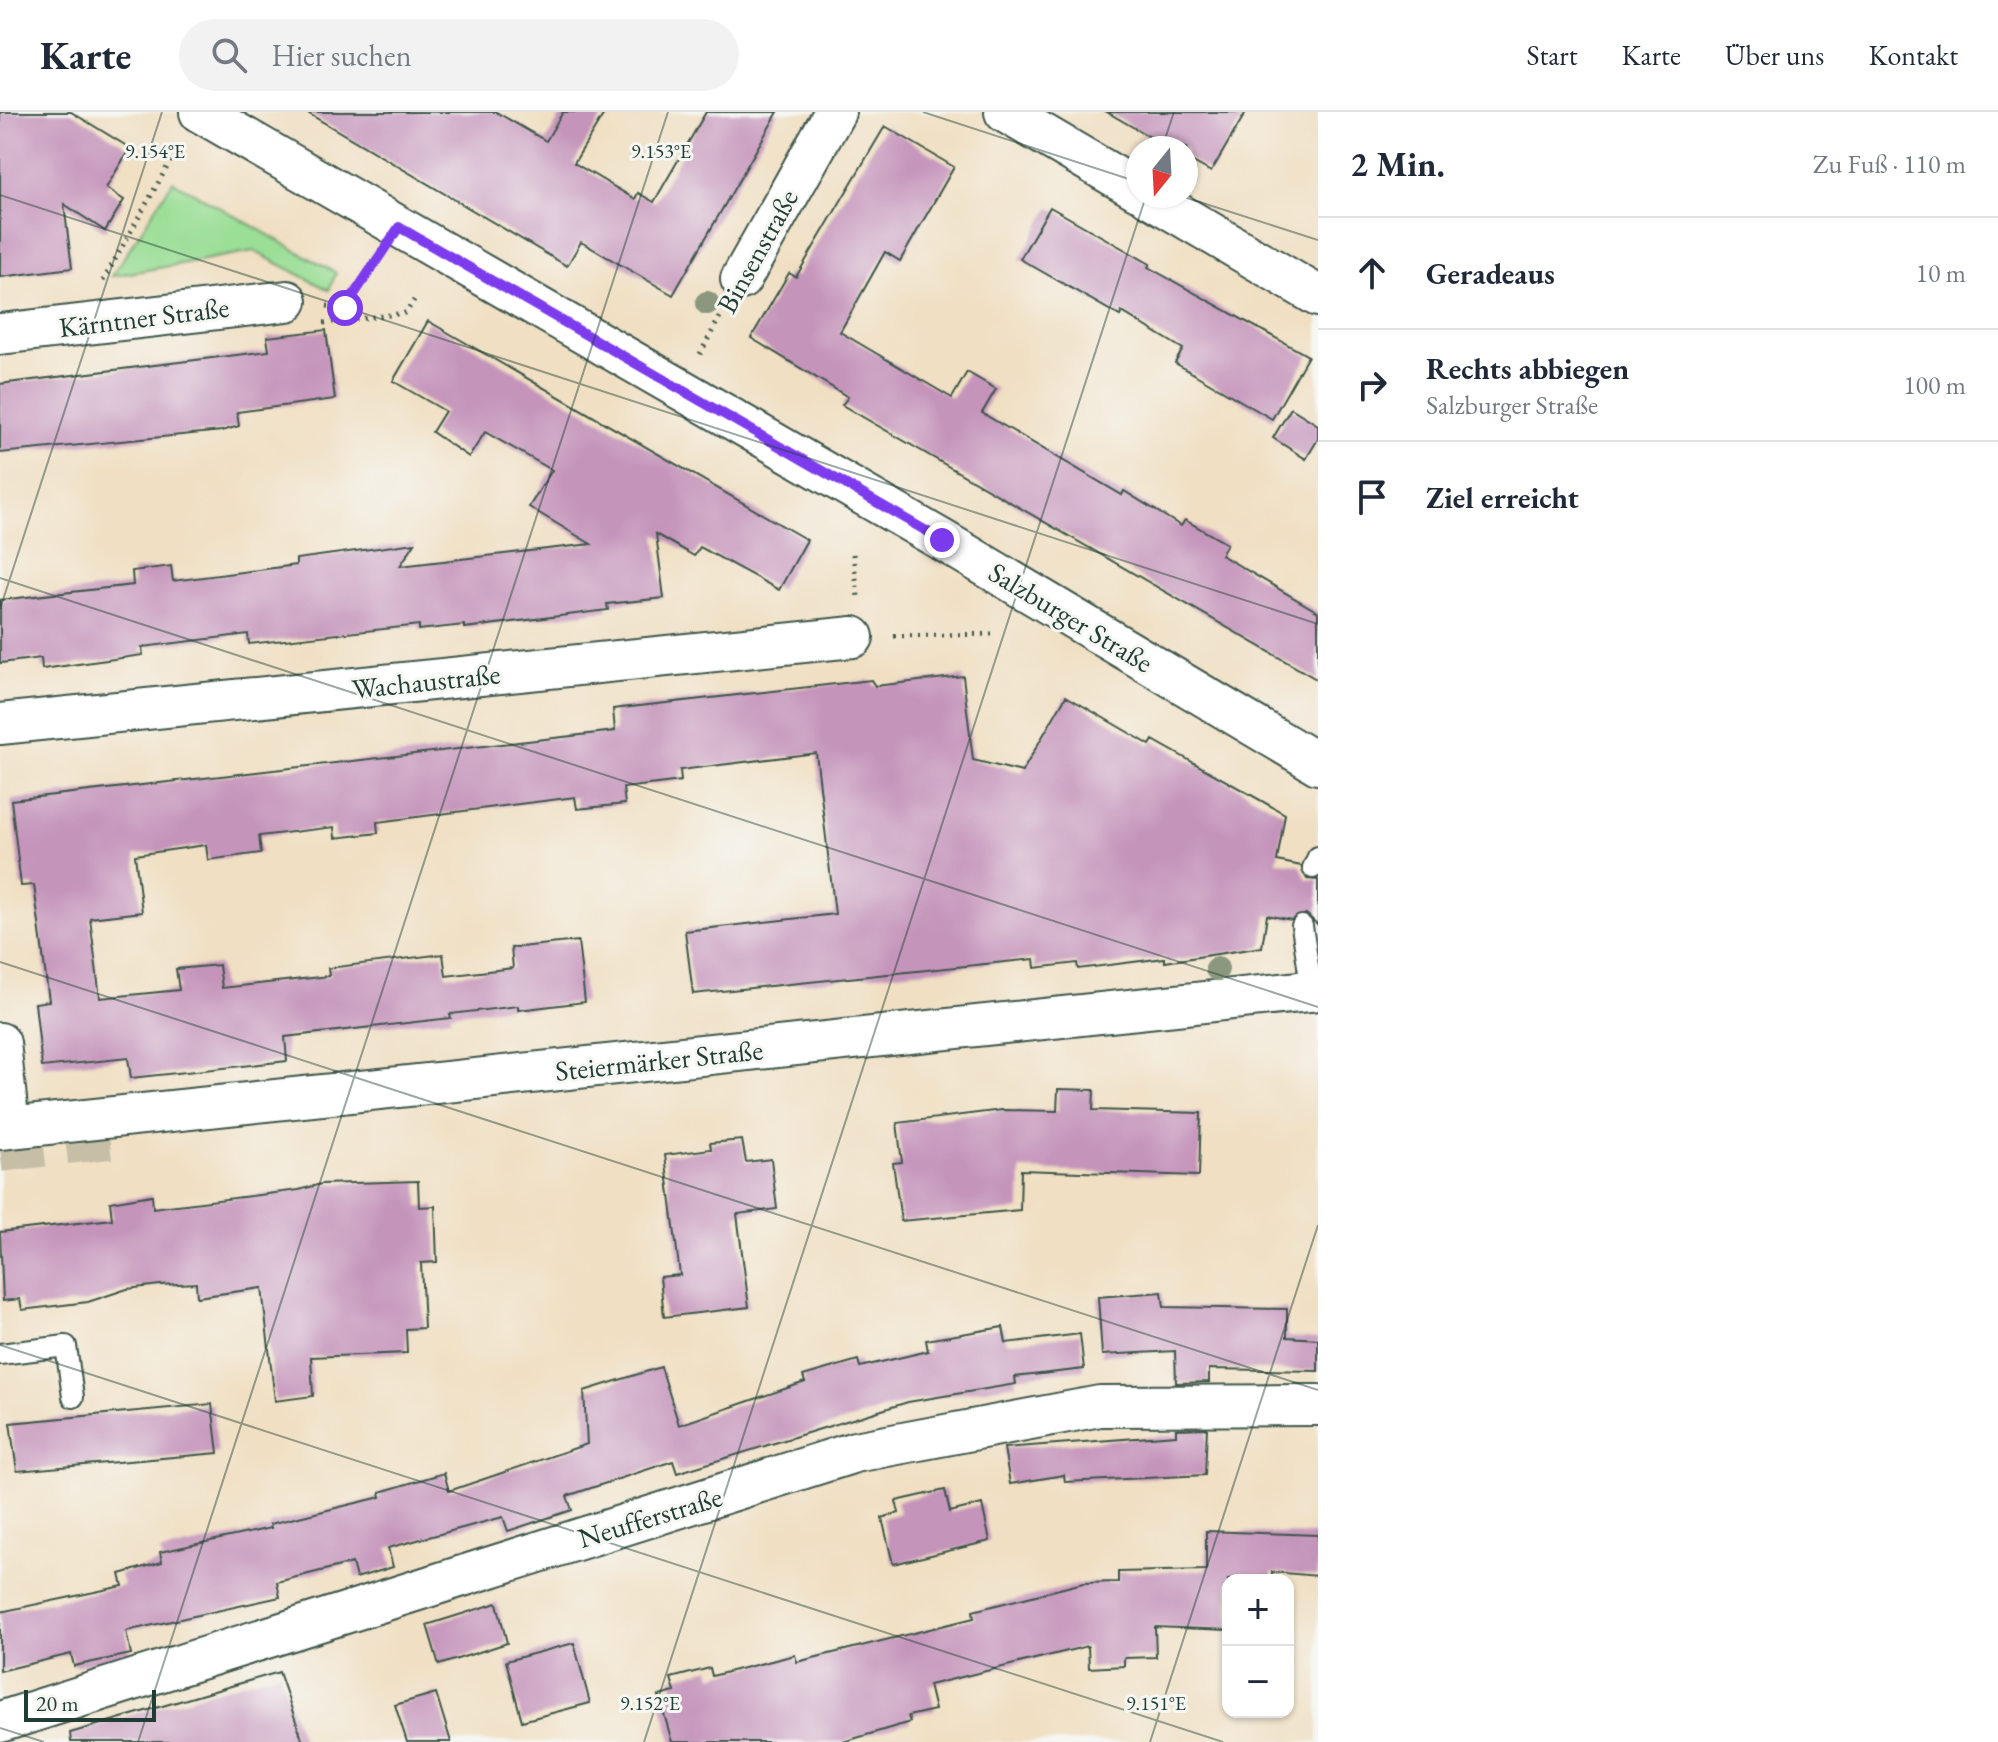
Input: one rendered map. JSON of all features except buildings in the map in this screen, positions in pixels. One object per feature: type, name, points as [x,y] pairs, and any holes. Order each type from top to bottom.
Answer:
[{"type":"street","name":"Salzburger Straße","points":[[200,112],[1318,764]]},
{"type":"street","name":"Binsenstraße","points":[[741,279],[835,112]]},
{"type":"street","points":[[1005,112],[1126,183]]},
{"type":"street","points":[[1168,208],[1318,296]]},
{"type":"street","name":"Kärntner Straße","points":[[0,334],[287,301]]},
{"type":"street","name":"Wachaustraße","points":[[0,724],[853,637]]},
{"type":"street","name":"Steiermärker Straße","points":[[5,1128],[1315,991]]},
{"type":"street","points":[[0,1043],[5,1128]]},
{"type":"street","name":"Neufferstraße","points":[[0,1722],[855,1452],[1100,1406],[1318,1405]]},
{"type":"lane","points":[[1302,926],[1315,991]]},
{"type":"lane","points":[[0,1354],[66,1346],[73,1397]]},
{"type":"path","points":[[96,323],[95,294],[171,160]]},
{"type":"path","points":[[287,301],[345,308],[399,227]]},
{"type":"path","name":"Binsenstraße","points":[[680,390],[741,279]]},
{"type":"path","points":[[287,301],[314,324],[406,313],[414,300]]},
{"type":"path","points":[[853,637],[993,634]]},
{"type":"green space","points":[[173,181],[336,273],[329,290],[254,251],[112,276]]},
{"type":"tunnel","points":[[0,1150],[117,1136]]},
{"type":"route","points":[[345,308],[399,227],[942,540]]}]
